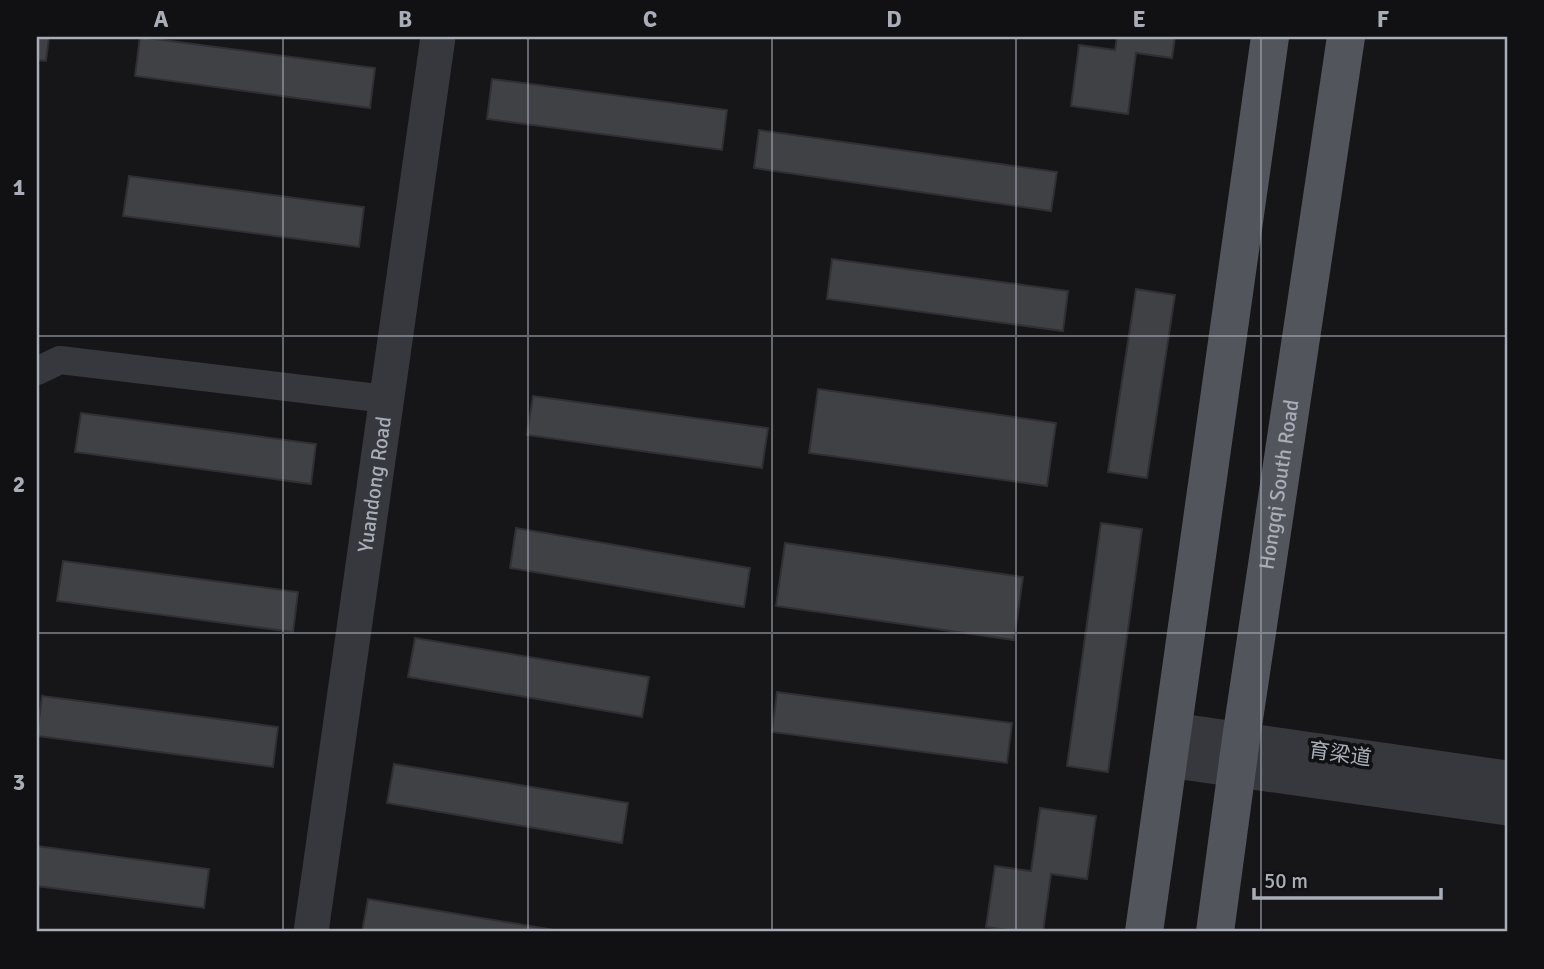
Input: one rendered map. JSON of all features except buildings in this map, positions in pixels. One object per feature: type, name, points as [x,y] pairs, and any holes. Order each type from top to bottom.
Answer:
[{"type":"main road","points":[[1144,932],[1269,37]]},
{"type":"main road","name":"Hongqi South Road","points":[[1214,932],[1346,37]]},
{"type":"street","name":"Yuandong Road","points":[[311,932],[376,397],[415,37]]},
{"type":"street","name":"Yuandong Road","points":[[290,932],[376,397],[438,37]]},
{"type":"street","points":[[37,371],[60,360],[376,397]]},
{"type":"street","name":"育梁道","points":[[1170,745],[1239,755],[1507,778]]},
{"type":"street","points":[[1239,755],[1507,808]]}]
